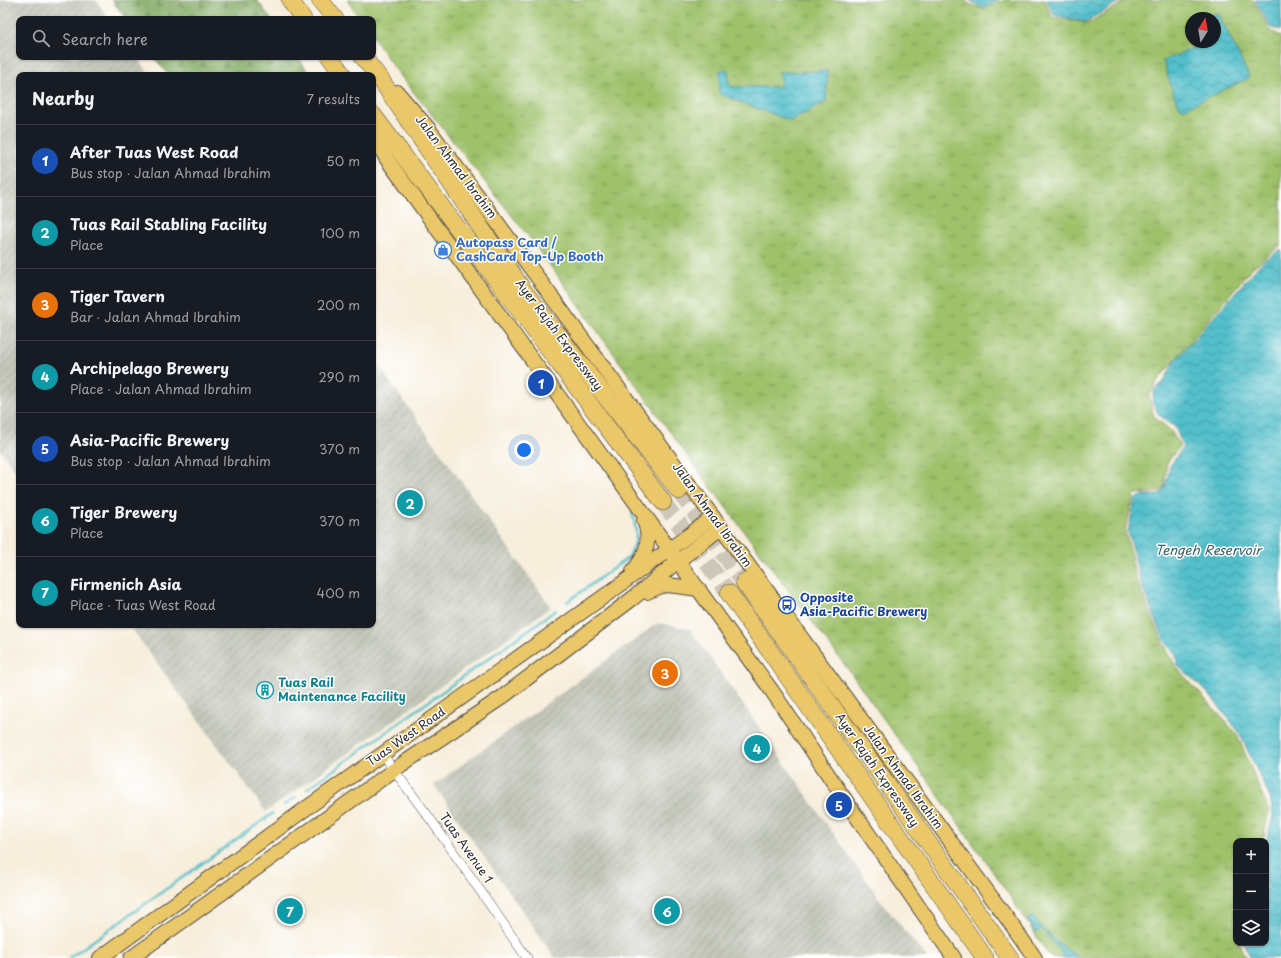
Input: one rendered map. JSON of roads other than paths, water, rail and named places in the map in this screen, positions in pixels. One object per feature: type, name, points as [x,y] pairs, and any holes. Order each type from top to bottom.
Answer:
[{"type":"highway","points":[[290,0],[301,16]]},
{"type":"highway","points":[[320,0],[332,16]]},
{"type":"highway","points":[[332,60],[341,72]]},
{"type":"highway","name":"Ayer Rajah Expressway","points":[[365,60],[375,72]]},
{"type":"highway","name":"Ayer Rajah Expressway","points":[[376,74],[523,290],[679,491]]},
{"type":"highway","name":"Ayer Rajah Expressway","points":[[376,119],[663,502]]},
{"type":"highway","name":"Ayer Rajah Expressway","points":[[744,582],[1010,958]]},
{"type":"highway","name":"Ayer Rajah Expressway","points":[[729,593],[985,958]]},
{"type":"main road","name":"Jalan Ahmad Ibrahim","points":[[381,80],[393,88],[428,128],[1035,958]]},
{"type":"main road","points":[[376,139],[386,158],[772,691],[954,958]]},
{"type":"main road","points":[[620,585],[638,565],[646,552],[648,545],[648,529],[641,511]]},
{"type":"main road","name":"Tuas West Road","points":[[131,958],[394,769],[501,698],[632,599],[673,556],[717,522]]},
{"type":"main road","name":"Tuas West Road","points":[[100,958],[659,556],[673,556]]},
{"type":"main road","points":[[632,599],[660,586],[668,584],[699,589]]},
{"type":"street","name":"Tuas Avenue 1","points":[[382,754],[528,958]]},
{"type":"water","points":[[969,0],[999,0],[982,8]]},
{"type":"water","points":[[1047,0],[1123,0],[1085,22],[1054,15]]},
{"type":"water","points":[[1255,0],[1281,0],[1281,30],[1271,28]]},
{"type":"water","points":[[1221,19],[1249,76],[1247,79],[1183,109],[1179,105],[1173,93],[1163,61],[1193,48],[1221,48]]},
{"type":"water","points":[[720,70],[728,70],[729,83],[732,87],[780,87],[781,81],[779,72],[828,71],[826,102],[791,121],[719,94]]},
{"type":"water","name":"Tengeh Reservoir","points":[[1281,249],[1281,958],[1251,958],[1245,946],[1269,946],[1269,838],[1267,838],[1273,816],[1270,798],[1239,732],[1208,693],[1177,665],[1176,655],[1164,640],[1141,584],[1128,531],[1135,500],[1143,495],[1159,495],[1165,488],[1170,466],[1183,447],[1175,427],[1159,415],[1152,402],[1155,389],[1163,383],[1174,362],[1262,262]]},
{"type":"water","points":[[1032,916],[1054,939],[1080,958],[1059,958],[1063,955],[1063,953],[1041,929],[1036,933],[1027,920]]},
{"type":"waterway","points":[[567,602],[629,557],[636,540],[632,512]]},
{"type":"waterway","points":[[307,789],[556,610]]},
{"type":"waterway","points":[[284,805],[296,797]]},
{"type":"waterway","points":[[69,958],[272,814]]},
{"type":"tunnel","points":[[679,491],[744,582]]},
{"type":"tunnel","points":[[663,502],[729,593]]},
{"type":"place","name":"Autopass Card / CashCard Top-Up Booth","points":[[443,250]]},
{"type":"place","name":"After Tuas West Road","points":[[541,383]]},
{"type":"place","name":"Tuas Rail Stabling Facility","points":[[410,503]]},
{"type":"place","name":"Opposite Asia-Pacific Brewery","points":[[787,605]]},
{"type":"place","name":"Tiger Tavern","points":[[665,673]]},
{"type":"place","name":"Tuas Rail Maintenance Facility","points":[[265,690]]},
{"type":"place","name":"Archipelago Brewery","points":[[757,748]]},
{"type":"place","name":"Asia-Pacific Brewery","points":[[839,805]]},
{"type":"place","name":"Firmenich Asia","points":[[290,911]]},
{"type":"place","name":"Tiger Brewery","points":[[667,911]]}]
